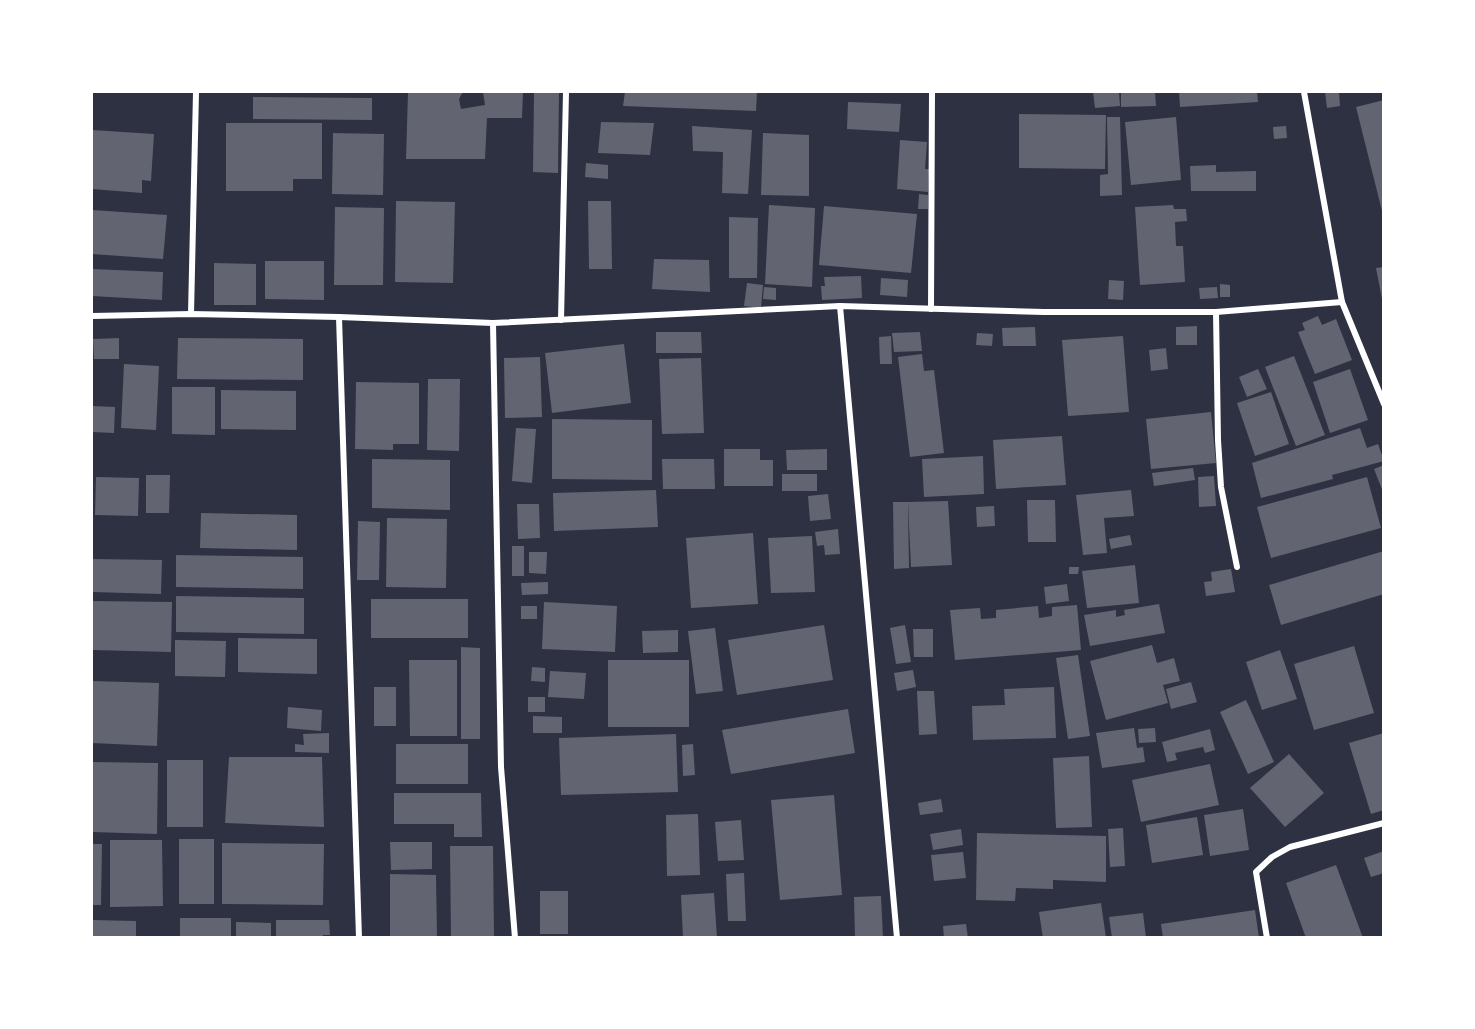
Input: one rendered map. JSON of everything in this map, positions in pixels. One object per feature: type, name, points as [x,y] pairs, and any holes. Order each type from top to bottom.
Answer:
[{"type":"street","points":[[191,314],[196,92]]},
{"type":"street","points":[[561,320],[566,92]]},
{"type":"street","points":[[931,309],[932,92]]},
{"type":"street","points":[[1304,92],[1342,302],[1383,404]]},
{"type":"street","points":[[92,316],[191,314],[339,317],[493,324],[840,306],[1044,312],[1216,312],[1342,302]]},
{"type":"street","points":[[840,306],[897,938]]},
{"type":"street","points":[[1216,312],[1221,487],[1237,567]]},
{"type":"street","points":[[339,317],[359,938]]},
{"type":"street","points":[[493,324],[501,767],[515,938]]},
{"type":"street","points":[[1267,938],[1256,872],[1272,857],[1290,847],[1383,823]]},
{"type":"building","points":[[408,92],[463,92],[459,99],[461,109],[485,105],[483,92],[523,92],[522,118],[487,118],[485,159],[406,159]]},
{"type":"building","points":[[534,92],[559,92],[558,173],[533,172]]},
{"type":"building","points":[[625,92],[757,92],[756,111],[623,106]]},
{"type":"building","points":[[1093,92],[1119,92],[1120,106],[1095,108]]},
{"type":"building","points":[[1121,92],[1155,92],[1156,106],[1121,107]]},
{"type":"building","points":[[1179,92],[1257,92],[1258,102],[1180,107]]},
{"type":"building","points":[[1325,92],[1339,92],[1340,106],[1327,108]]},
{"type":"building","points":[[253,97],[372,98],[372,120],[253,119]]},
{"type":"building","points":[[1384,100],[1384,215],[1383,215],[1356,107]]},
{"type":"building","points":[[848,102],[901,104],[899,132],[847,129]]},
{"type":"building","points":[[1019,114],[1106,115],[1105,169],[1019,168]]},
{"type":"building","points":[[1107,117],[1120,117],[1122,195],[1100,196],[1100,175],[1108,174]]},
{"type":"building","points":[[1176,117],[1181,180],[1131,185],[1125,122]]},
{"type":"building","points":[[601,122],[654,123],[650,155],[598,153]]},
{"type":"building","points":[[226,123],[322,123],[322,179],[293,179],[293,191],[226,191]]},
{"type":"building","points":[[692,126],[752,130],[748,194],[722,193],[723,152],[693,151]]},
{"type":"building","points":[[1286,126],[1287,138],[1274,139],[1273,127]]},
{"type":"building","points":[[92,130],[154,134],[151,181],[142,180],[142,193],[92,189]]},
{"type":"building","points":[[333,133],[384,134],[383,195],[332,194]]},
{"type":"building","points":[[763,133],[809,135],[809,196],[761,195]]},
{"type":"building","points":[[900,140],[927,142],[925,169],[929,169],[928,192],[897,189]]},
{"type":"building","points":[[586,163],[608,165],[608,179],[585,177]]},
{"type":"building","points":[[1216,165],[1216,172],[1256,171],[1256,191],[1191,191],[1190,166]]},
{"type":"building","points":[[919,194],[928,195],[928,209],[918,209]]},
{"type":"building","points":[[396,201],[455,202],[453,283],[395,282]]},
{"type":"building","points":[[588,201],[611,201],[612,269],[589,269]]},
{"type":"building","points":[[769,205],[815,208],[812,287],[765,284]]},
{"type":"building","points":[[1173,205],[1174,209],[1186,209],[1187,221],[1175,222],[1176,246],[1183,246],[1185,282],[1140,285],[1135,207]]},
{"type":"building","points":[[824,206],[917,214],[911,273],[819,265]]},
{"type":"building","points":[[335,207],[384,208],[383,285],[334,285]]},
{"type":"building","points":[[92,210],[167,215],[163,259],[92,254]]},
{"type":"building","points":[[729,217],[758,218],[757,278],[729,278]]},
{"type":"building","points":[[654,259],[709,260],[710,292],[652,289]]},
{"type":"building","points":[[265,261],[324,261],[324,300],[265,299]]},
{"type":"building","points":[[214,263],[256,264],[256,305],[214,305]]},
{"type":"building","points":[[1384,267],[1384,299],[1382,299],[1376,268]]},
{"type":"building","points":[[92,269],[163,272],[162,300],[92,296]]},
{"type":"building","points":[[861,276],[862,298],[822,300],[821,286],[825,286],[824,277]]},
{"type":"building","points":[[881,278],[908,280],[907,297],[880,295]]},
{"type":"building","points":[[1109,280],[1124,281],[1123,300],[1108,299]]},
{"type":"building","points":[[747,283],[763,285],[761,308],[744,306]]},
{"type":"building","points":[[1220,284],[1230,285],[1230,297],[1220,297]]},
{"type":"building","points":[[764,287],[776,288],[776,300],[763,299]]},
{"type":"building","points":[[1217,287],[1218,298],[1200,299],[1199,288]]},
{"type":"building","points":[[1318,316],[1322,325],[1336,319],[1352,360],[1315,374],[1298,332],[1305,330],[1302,323]]},
{"type":"building","points":[[1197,326],[1197,345],[1176,345],[1176,327]]},
{"type":"building","points":[[1035,327],[1036,346],[1003,346],[1002,328]]},
{"type":"building","points":[[656,332],[701,332],[702,353],[656,353]]},
{"type":"building","points":[[920,332],[922,351],[894,352],[892,333]]},
{"type":"building","points":[[977,333],[993,334],[992,346],[976,345]]},
{"type":"building","points":[[891,336],[892,364],[880,364],[879,337]]},
{"type":"building","points":[[1123,336],[1129,412],[1068,416],[1062,340]]},
{"type":"building","points":[[119,338],[119,359],[94,359],[93,339]]},
{"type":"building","points":[[178,338],[303,339],[303,380],[177,379]]},
{"type":"building","points":[[624,344],[631,403],[552,413],[545,353]]},
{"type":"building","points":[[1166,348],[1168,369],[1151,371],[1149,350]]},
{"type":"building","points":[[922,354],[924,371],[934,370],[944,453],[910,457],[898,357]]},
{"type":"building","points":[[1294,356],[1325,435],[1296,446],[1265,367]]},
{"type":"building","points":[[540,357],[542,417],[505,418],[504,358]]},
{"type":"building","points":[[701,358],[704,433],[662,434],[659,359]]},
{"type":"building","points":[[124,364],[159,366],[156,430],[121,428]]},
{"type":"building","points":[[1258,369],[1267,389],[1247,397],[1239,377]]},
{"type":"building","points":[[1350,369],[1368,420],[1330,433],[1313,382]]},
{"type":"building","points":[[428,379],[460,379],[459,451],[427,450]]},
{"type":"building","points":[[356,382],[419,383],[419,444],[393,444],[393,450],[355,449]]},
{"type":"building","points":[[172,387],[215,387],[215,435],[172,434]]},
{"type":"building","points":[[221,390],[296,391],[296,430],[221,429]]},
{"type":"building","points":[[1271,392],[1289,444],[1255,456],[1237,403]]},
{"type":"building","points":[[92,406],[115,407],[114,433],[92,432]]},
{"type":"building","points":[[1211,412],[1216,463],[1151,469],[1146,419]]},
{"type":"building","points":[[552,419],[652,420],[652,480],[552,479]]},
{"type":"building","points":[[516,428],[536,429],[532,483],[512,481]]},
{"type":"building","points":[[1360,428],[1367,448],[1378,444],[1384,461],[1332,475],[1333,479],[1261,498],[1252,463]]},
{"type":"building","points":[[1062,436],[1066,485],[996,489],[993,440]]},
{"type":"building","points":[[724,449],[760,449],[760,460],[773,460],[773,486],[724,486]]},
{"type":"building","points":[[827,449],[827,470],[787,470],[786,450]]},
{"type":"building","points":[[983,456],[984,494],[924,497],[922,459]]},
{"type":"building","points":[[372,459],[450,460],[450,510],[372,508]]},
{"type":"building","points":[[662,459],[714,459],[715,489],[663,489]]},
{"type":"building","points":[[1384,465],[1384,492],[1383,492],[1374,469]]},
{"type":"building","points":[[1193,468],[1195,480],[1154,486],[1152,473]]},
{"type":"building","points":[[782,474],[817,474],[817,491],[782,491]]},
{"type":"building","points":[[146,475],[170,475],[169,513],[146,513]]},
{"type":"building","points":[[1214,476],[1216,506],[1199,507],[1198,477]]},
{"type":"building","points":[[96,477],[139,478],[138,516],[95,515]]},
{"type":"building","points":[[1367,477],[1381,528],[1271,558],[1257,507]]},
{"type":"building","points":[[656,490],[658,527],[554,531],[553,493]]},
{"type":"building","points":[[1131,490],[1134,516],[1104,518],[1107,553],[1083,555],[1076,495]]},
{"type":"building","points":[[828,494],[831,519],[810,521],[808,496]]},
{"type":"building","points":[[1027,500],[1055,500],[1056,542],[1028,542]]},
{"type":"building","points":[[948,501],[952,565],[911,567],[908,502]]},
{"type":"building","points":[[893,502],[908,502],[909,568],[894,569]]},
{"type":"building","points":[[517,504],[539,504],[540,538],[518,539]]},
{"type":"building","points":[[994,506],[995,526],[977,527],[976,507]]},
{"type":"building","points":[[201,513],[297,515],[297,550],[200,548]]},
{"type":"building","points":[[387,518],[447,519],[446,588],[386,587]]},
{"type":"building","points":[[358,521],[380,522],[379,580],[357,580]]},
{"type":"building","points":[[838,529],[840,554],[825,555],[824,545],[817,546],[815,532]]},
{"type":"building","points":[[753,533],[758,604],[691,608],[686,538]]},
{"type":"building","points":[[1130,535],[1132,545],[1111,549],[1109,539]]},
{"type":"building","points":[[812,536],[815,592],[771,593],[768,538]]},
{"type":"building","points":[[512,546],[524,546],[524,576],[512,576]]},
{"type":"building","points":[[1384,551],[1384,594],[1281,625],[1269,585]]},
{"type":"building","points":[[529,552],[547,552],[546,574],[529,573]]},
{"type":"building","points":[[176,555],[303,557],[303,589],[176,587]]},
{"type":"building","points":[[92,559],[162,560],[161,594],[92,592]]},
{"type":"building","points":[[1135,565],[1139,603],[1087,608],[1082,571]]},
{"type":"building","points":[[1069,567],[1079,567],[1078,574],[1069,574]]},
{"type":"building","points":[[1231,569],[1235,592],[1206,596],[1204,582],[1212,581],[1211,572]]},
{"type":"building","points":[[548,582],[548,594],[522,595],[521,583]]},
{"type":"building","points":[[1067,584],[1069,601],[1046,604],[1044,587]]},
{"type":"building","points":[[176,596],[304,598],[304,634],[176,632]]},
{"type":"building","points":[[371,599],[468,599],[468,638],[371,638]]},
{"type":"building","points":[[92,601],[172,602],[171,652],[92,650]]},
{"type":"building","points":[[544,602],[617,606],[615,652],[542,649]]},
{"type":"building","points":[[1159,604],[1165,633],[1090,646],[1084,615],[1116,610],[1116,617],[1125,615],[1124,610]]},
{"type":"building","points":[[1077,605],[1081,650],[955,660],[950,610],[980,608],[981,619],[996,618],[996,610],[1038,606],[1039,618],[1052,616],[1052,607]]},
{"type":"building","points":[[521,606],[537,606],[537,619],[521,619]]},
{"type":"building","points":[[824,625],[833,680],[737,695],[728,640]]},
{"type":"building","points":[[905,625],[911,662],[896,664],[890,628]]},
{"type":"building","points":[[715,628],[723,691],[696,694],[688,631]]},
{"type":"building","points":[[913,629],[933,629],[933,657],[914,657]]},
{"type":"building","points":[[678,630],[678,652],[643,653],[642,631]]},
{"type":"building","points":[[238,638],[317,639],[317,674],[238,672]]},
{"type":"building","points":[[175,640],[226,641],[225,677],[175,676]]},
{"type":"building","points":[[1152,645],[1157,663],[1174,658],[1180,681],[1163,685],[1168,703],[1106,720],[1090,661]]},
{"type":"building","points":[[1354,646],[1374,713],[1314,730],[1294,664]]},
{"type":"building","points":[[461,647],[480,648],[480,739],[461,739]]},
{"type":"building","points":[[1280,650],[1297,699],[1262,710],[1246,662]]},
{"type":"building","points":[[1078,655],[1090,736],[1068,739],[1056,658]]},
{"type":"building","points":[[409,660],[457,660],[457,736],[410,736]]},
{"type":"building","points":[[608,660],[689,660],[689,727],[608,727]]},
{"type":"building","points":[[532,667],[545,668],[545,682],[531,681]]},
{"type":"building","points":[[913,670],[916,687],[897,691],[894,673]]},
{"type":"building","points":[[550,671],[586,673],[584,699],[548,697]]},
{"type":"building","points":[[92,681],[159,683],[157,746],[92,743]]},
{"type":"building","points":[[1191,682],[1197,702],[1171,709],[1166,689]]},
{"type":"building","points":[[374,687],[396,687],[396,726],[374,726]]},
{"type":"building","points":[[1054,687],[1056,738],[973,740],[972,706],[1005,705],[1004,689]]},
{"type":"building","points":[[917,691],[934,691],[937,734],[919,735]]},
{"type":"building","points":[[528,697],[545,697],[545,712],[528,712]]},
{"type":"building","points":[[1246,700],[1274,762],[1248,774],[1220,712]]},
{"type":"building","points":[[288,707],[322,710],[321,731],[287,728]]},
{"type":"building","points":[[848,709],[855,753],[731,774],[722,730]]},
{"type":"building","points":[[533,716],[562,717],[562,733],[533,733]]},
{"type":"building","points":[[1134,728],[1137,748],[1143,747],[1145,762],[1102,768],[1096,733]]},
{"type":"building","points":[[1155,728],[1156,742],[1139,743],[1138,729]]},
{"type":"building","points":[[1210,729],[1215,750],[1205,753],[1203,747],[1175,753],[1177,760],[1167,762],[1162,742]]},
{"type":"building","points":[[329,733],[329,753],[295,752],[295,744],[304,745],[303,734]]},
{"type":"building","points":[[1384,733],[1384,810],[1371,814],[1349,743]]},
{"type":"building","points":[[676,734],[678,792],[561,795],[559,738]]},
{"type":"building","points":[[396,744],[468,744],[468,784],[396,784]]},
{"type":"building","points":[[693,744],[695,775],[683,776],[682,745]]},
{"type":"building","points":[[1289,754],[1324,793],[1285,827],[1250,788]]},
{"type":"building","points":[[1089,756],[1092,827],[1056,828],[1053,758]]},
{"type":"building","points":[[229,757],[322,757],[324,827],[225,823]]},
{"type":"building","points":[[167,760],[203,760],[203,827],[167,827]]},
{"type":"building","points":[[92,762],[158,763],[157,834],[92,832]]},
{"type":"building","points":[[1210,764],[1219,805],[1141,822],[1132,780]]},
{"type":"building","points":[[394,793],[481,793],[482,837],[454,837],[454,824],[394,824]]},
{"type":"building","points":[[834,795],[842,895],[780,900],[771,800]]},
{"type":"building","points":[[941,799],[943,812],[920,815],[918,803]]},
{"type":"building","points":[[1243,809],[1249,850],[1210,856],[1204,815]]},
{"type":"building","points":[[698,814],[700,875],[667,876],[666,815]]},
{"type":"building","points":[[1197,817],[1203,855],[1152,863],[1146,825]]},
{"type":"building","points":[[741,820],[744,860],[718,861],[715,822]]},
{"type":"building","points":[[1123,828],[1125,866],[1110,867],[1108,829]]},
{"type":"building","points":[[961,829],[963,845],[933,850],[930,834]]},
{"type":"building","points":[[977,833],[1106,836],[1106,882],[1053,880],[1053,889],[1016,888],[1015,901],[976,900]]},
{"type":"building","points":[[179,839],[214,839],[214,904],[179,904]]},
{"type":"building","points":[[110,840],[162,840],[163,906],[110,907]]},
{"type":"building","points":[[390,842],[432,842],[432,869],[391,870]]},
{"type":"building","points":[[222,843],[324,844],[323,905],[222,904]]},
{"type":"building","points":[[92,844],[102,844],[101,905],[92,905]]},
{"type":"building","points":[[450,846],[493,846],[494,938],[451,938]]},
{"type":"building","points":[[1384,851],[1384,873],[1371,877],[1364,858]]},
{"type":"building","points":[[963,852],[966,878],[934,881],[931,855]]},
{"type":"building","points":[[1336,865],[1363,938],[1306,938],[1286,883]]},
{"type":"building","points":[[744,873],[746,921],[728,921],[726,874]]},
{"type":"building","points":[[390,874],[436,875],[437,938],[390,938]]},
{"type":"building","points":[[540,891],[568,891],[568,934],[540,934]]},
{"type":"building","points":[[714,893],[717,938],[683,938],[681,895]]},
{"type":"building","points":[[881,896],[883,938],[855,938],[854,897]]},
{"type":"building","points":[[1101,903],[1106,938],[1043,938],[1039,912]]},
{"type":"building","points":[[1255,910],[1259,938],[1163,938],[1161,924]]},
{"type":"building","points":[[1143,913],[1146,938],[1112,938],[1109,917]]},
{"type":"building","points":[[180,918],[231,918],[231,938],[180,938]]},
{"type":"building","points":[[92,920],[136,921],[136,938],[92,938]]},
{"type":"building","points":[[276,920],[329,920],[330,935],[323,935],[323,938],[276,938]]},
{"type":"building","points":[[236,922],[271,923],[271,938],[236,938]]},
{"type":"building","points":[[966,924],[968,938],[944,938],[943,926]]}]
